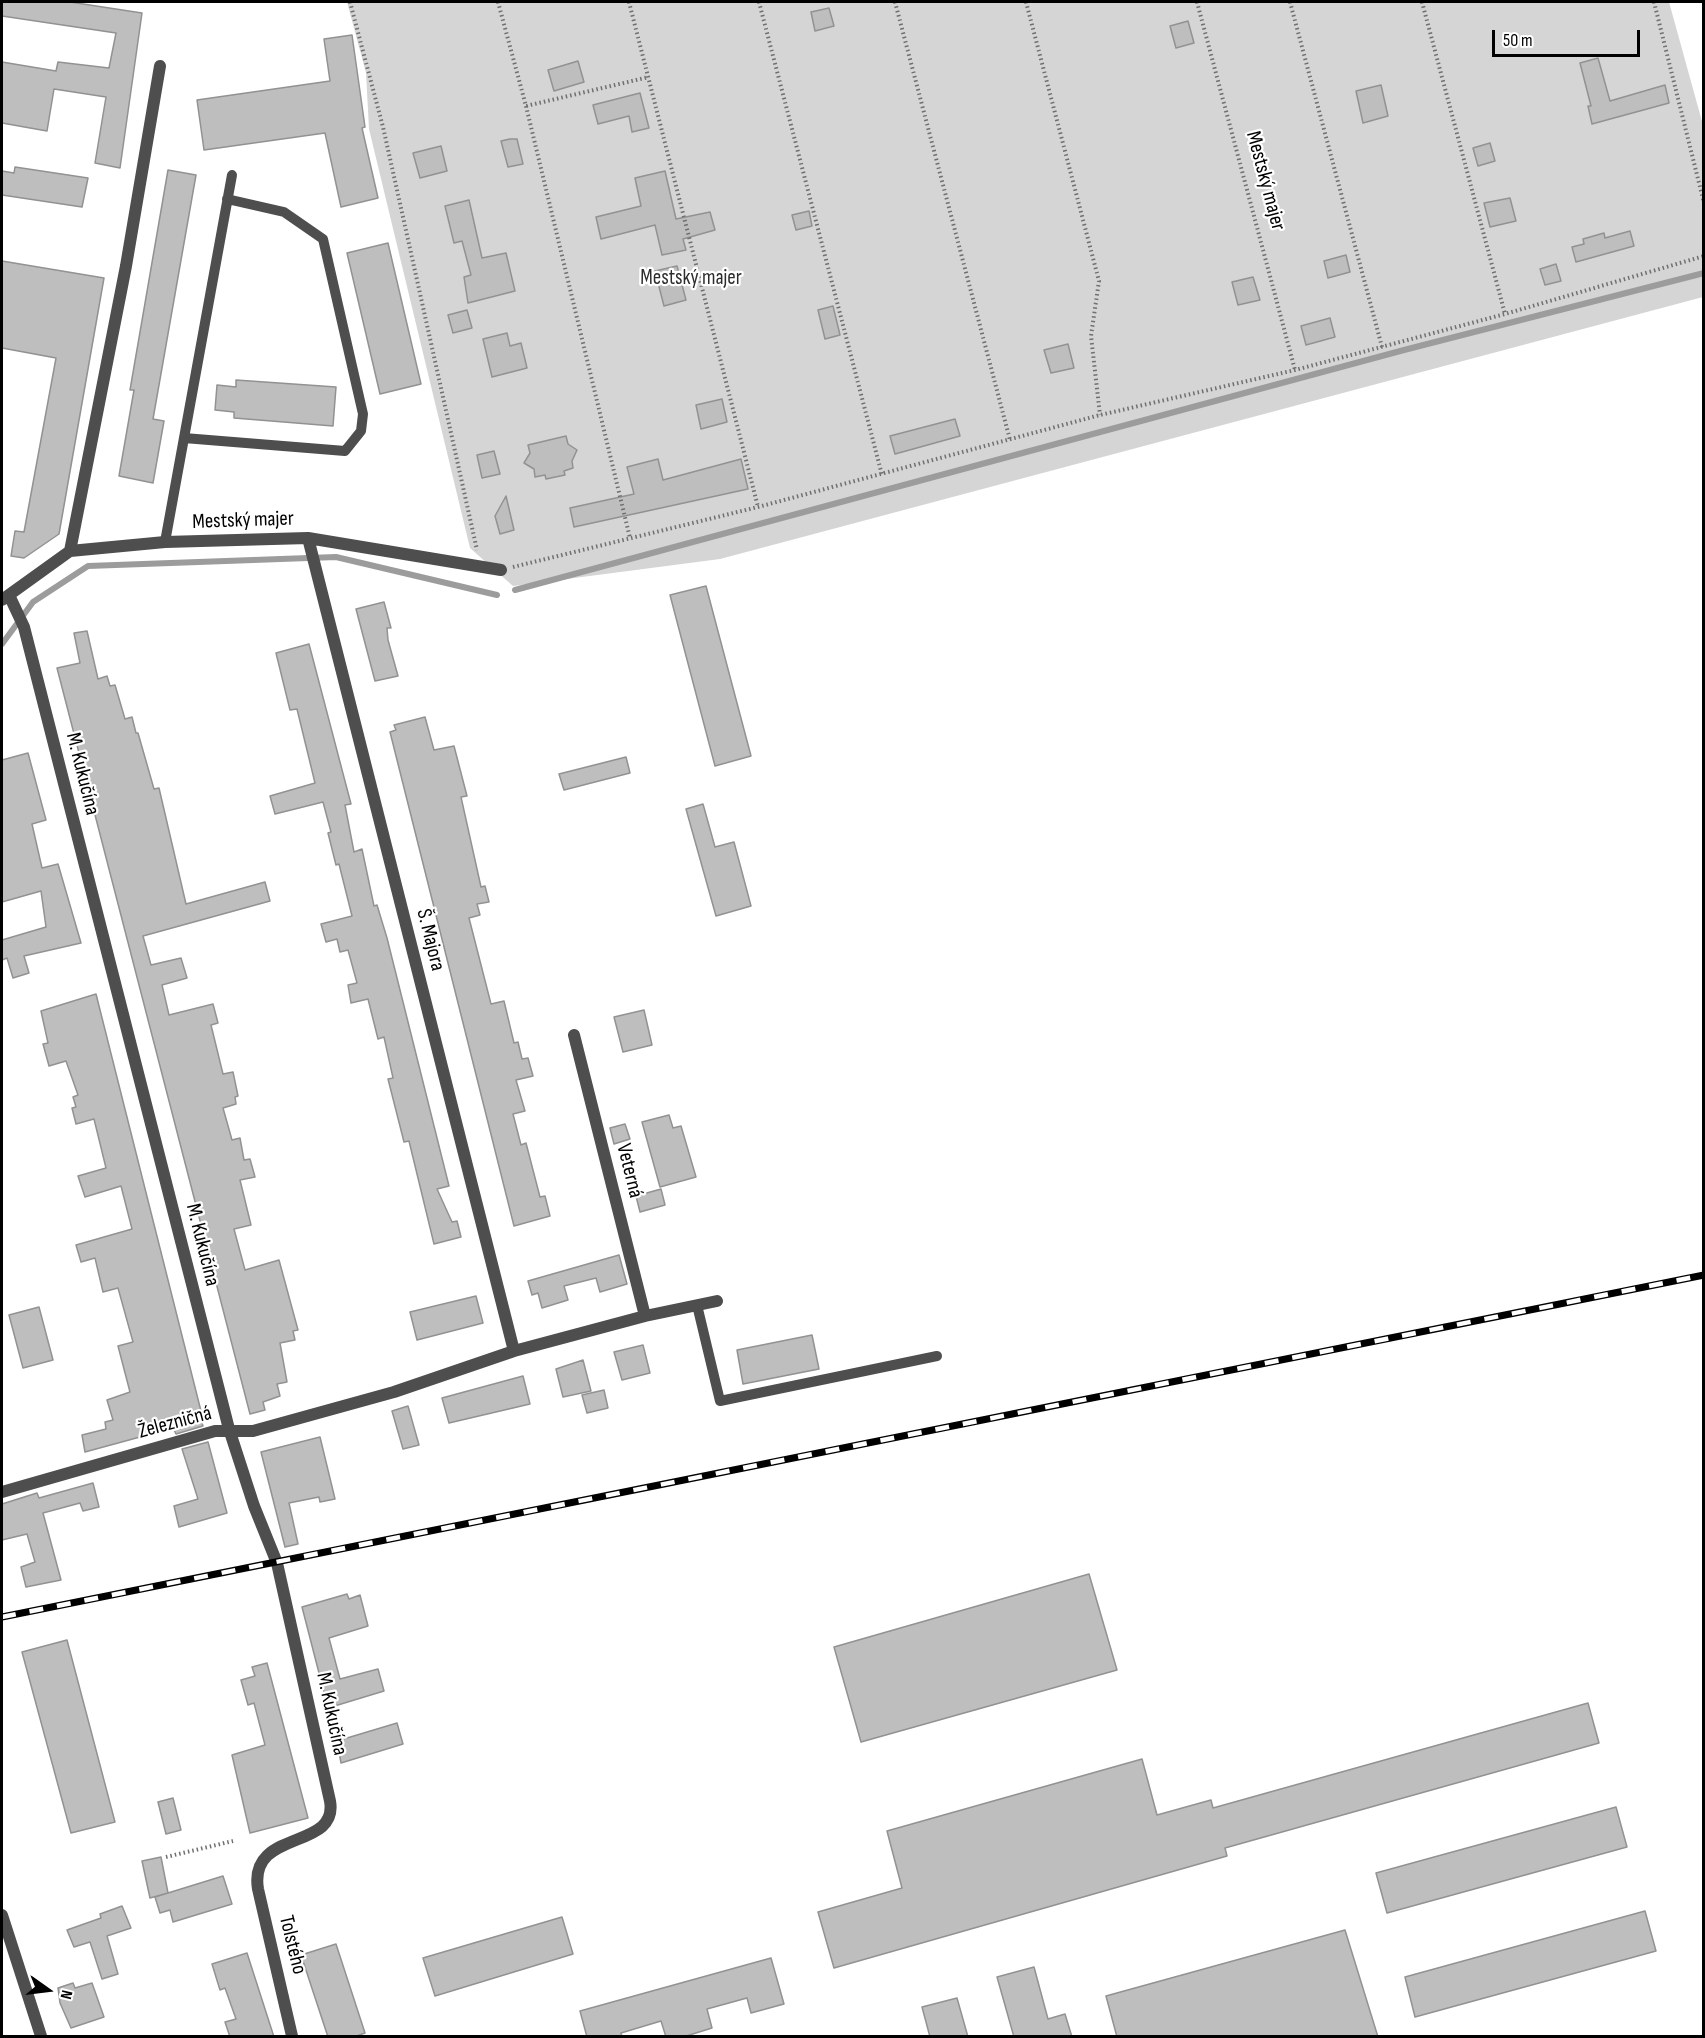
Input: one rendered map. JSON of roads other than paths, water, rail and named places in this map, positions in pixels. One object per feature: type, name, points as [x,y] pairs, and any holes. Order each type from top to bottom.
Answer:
[{"type":"street","points":[[5,597],[70,551],[126,266],[160,66]]},
{"type":"street","name":"Mestský majer","points":[[70,551],[165,542],[308,538],[501,570]]},
{"type":"street","name":"Š. Majora","points":[[308,538],[514,1351]]},
{"type":"street","name":"M. Kukučína","points":[[5,597],[24,627],[230,1429],[279,1572],[332,1808],[325,1826],[270,1852],[258,1868]]},
{"type":"street","name":"Veterná","points":[[574,1035],[645,1316]]},
{"type":"street","points":[[514,1351],[645,1316],[717,1301]]},
{"type":"street","name":"Železničná","points":[[2,1492],[215,1431],[230,1429],[253,1431],[394,1392],[514,1351]]},
{"type":"street","name":"Tolstého","points":[[258,1868],[258,1889],[292,2034]]},
{"type":"street","points":[[2,1915],[41,2037]]},
{"type":"lane","points":[[165,542],[232,175]]},
{"type":"lane","points":[[184,438],[345,451],[361,431],[363,414],[322,239],[284,212],[227,200]]},
{"type":"lane","points":[[697,1305],[720,1401],[937,1356]]},
{"type":"waterway","points":[[515,590],[1404,350],[1704,273]]},
{"type":"waterway","points":[[2,644],[33,602],[88,566],[336,557],[497,595]]},
{"type":"railway","points":[[2,1617],[1704,1275]]}]
